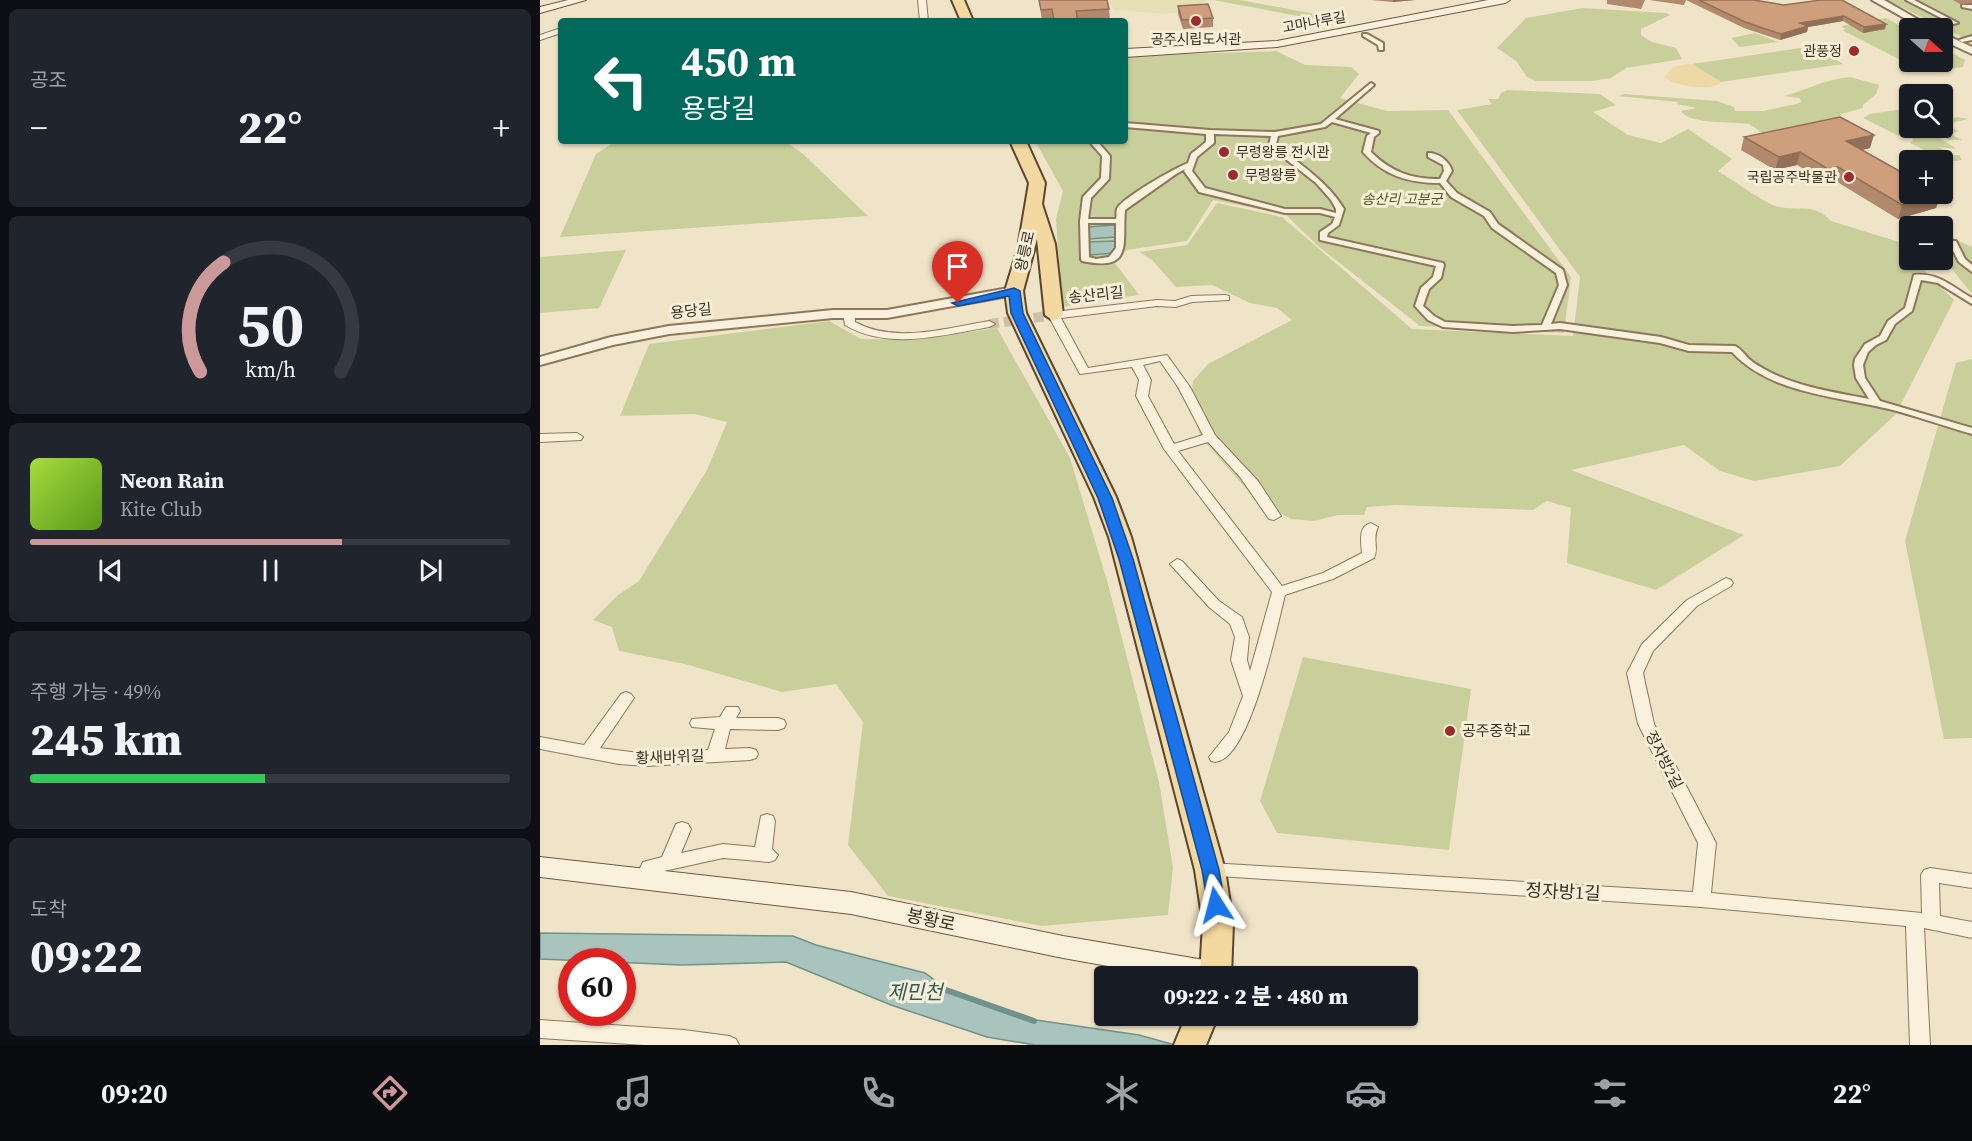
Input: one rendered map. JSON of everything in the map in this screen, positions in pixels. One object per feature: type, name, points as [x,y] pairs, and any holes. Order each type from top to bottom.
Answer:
[{"type":"main road","points":[[540,10],[581,0]]},
{"type":"main road","points":[[958,0],[966,18]]},
{"type":"main road","name":"고마나루길","points":[[1128,52],[1277,44],[1505,0]]},
{"type":"main road","name":"왕릉로","points":[[1019,144],[1037,183],[1027,248],[1014,291],[1017,313],[1105,498],[1120,537],[1210,870],[1218,923],[1216,966]]},
{"type":"main road","points":[[1034,204],[1043,221],[1048,242],[1050,292],[1054,315]]},
{"type":"main road","name":"봉황로","points":[[540,867],[851,903],[1167,966]]},
{"type":"main road","points":[[1190,1045],[1198,1026]]},
{"type":"street","points":[[922,0],[924,18]]},
{"type":"street","points":[[1877,0],[1910,18]]},
{"type":"street","points":[[1909,0],[1956,23]]},
{"type":"street","points":[[1964,6],[1972,8]]},
{"type":"street","points":[[540,27],[558,25]]},
{"type":"street","points":[[540,38],[558,31]]},
{"type":"street","points":[[1365,35],[1381,44],[1381,49]]},
{"type":"street","points":[[1962,40],[1972,39]]},
{"type":"street","points":[[1953,42],[1972,51]]},
{"type":"street","points":[[1128,125],[1210,132],[1275,134],[1313,129],[1331,120],[1371,85]]},
{"type":"street","points":[[1331,120],[1377,132],[1371,136],[1367,152],[1389,173],[1419,182],[1442,181]]},
{"type":"street","points":[[1210,132],[1213,145],[1194,156],[1188,171],[1202,190],[1285,211],[1320,211],[1339,216]]},
{"type":"street","points":[[1275,134],[1272,144],[1284,156],[1325,186],[1340,209],[1335,225],[1324,232],[1323,238],[1440,265],[1437,278],[1425,288],[1419,306],[1431,318],[1443,324],[1474,328],[1546,326],[1638,336],[1689,348],[1735,349],[1743,361],[1771,375],[1846,399],[1876,403],[1972,431]]},
{"type":"street","points":[[1096,144],[1106,156],[1105,179],[1087,197],[1084,221],[1085,259],[1114,258],[1119,254],[1123,244],[1121,209],[1173,172],[1191,164]]},
{"type":"street","points":[[1431,155],[1446,164],[1448,171],[1442,181]]},
{"type":"street","points":[[1442,181],[1454,195],[1487,214],[1495,226],[1560,272],[1563,285],[1546,326]]},
{"type":"street","points":[[1084,221],[1120,221]]},
{"type":"street","points":[[1953,243],[1962,260],[1972,270]]},
{"type":"street","points":[[1876,403],[1858,376],[1857,361],[1871,342],[1883,338],[1891,323],[1909,309],[1917,277],[1940,279],[1972,302]]},
{"type":"street","name":"용당길","points":[[540,361],[611,341],[669,330],[849,314],[887,315],[1014,291]]},
{"type":"street","name":"송산리길","points":[[1054,315],[1140,305],[1176,304],[1191,299],[1225,298]]},
{"type":"street","points":[[849,314],[849,323],[858,331],[872,335],[895,336],[988,324]]},
{"type":"street","points":[[1054,315],[1084,372],[1163,357],[1184,387],[1210,437],[1232,458],[1266,500],[1274,516]]},
{"type":"street","points":[[1136,363],[1145,380],[1143,396],[1170,449],[1279,592]]},
{"type":"street","points":[[540,438],[577,437]]},
{"type":"street","points":[[1170,449],[1210,437]]},
{"type":"street","points":[[1279,592],[1328,576],[1361,561],[1369,555],[1367,535],[1371,527]]},
{"type":"street","points":[[1177,564],[1214,604],[1237,621],[1242,637],[1239,660],[1251,696]]},
{"type":"street","name":"정자방2길","points":[[1701,900],[1707,843],[1646,724],[1635,674],[1647,648],[1684,611],[1726,583]]},
{"type":"street","points":[[1217,757],[1236,735],[1251,696],[1279,592]]},
{"type":"street","points":[[589,751],[626,698]]},
{"type":"street","points":[[698,723],[728,718],[778,724]]},
{"type":"street","name":"황새바위길","points":[[715,755],[728,718]]},
{"type":"street","name":"황새바위길","points":[[540,743],[619,758],[647,760],[750,754]]},
{"type":"street","points":[[644,879],[649,867],[669,861],[723,851],[766,855],[767,821]]},
{"type":"street","points":[[669,861],[682,829]]},
{"type":"street","name":"정자방1길","points":[[1210,870],[1701,900],[1923,920],[1972,930]]},
{"type":"street","points":[[1920,1045],[1923,920],[1930,875],[1972,881]]},
{"type":"street","points":[[540,1029],[729,1045]]},
{"type":"shaded area","points":[[1108,0],[1207,0],[1181,12],[1161,14],[1114,10]]},
{"type":"green space","points":[[1213,0],[1240,0],[1347,20],[1341,24]]},
{"type":"green space","points":[[1887,0],[1972,0],[1972,42],[1953,33],[1953,18],[1923,18]]},
{"type":"green space","points":[[1583,8],[1670,15],[1641,29],[1641,35],[1652,42],[1676,48],[1682,59],[1626,68],[1611,78],[1592,81],[1536,81],[1527,77],[1516,61],[1497,48],[1526,18]]},
{"type":"green space","points":[[1886,18],[1899,25],[1899,59],[1842,30],[1846,29],[1841,26]]},
{"type":"green space","points":[[1755,33],[1778,42],[1740,47],[1731,38]]},
{"type":"green space","points":[[1814,46],[1843,64],[1721,82],[1692,64]]},
{"type":"green space","name":"송산리 고분군","points":[[1276,51],[1305,65],[1351,67],[1359,74],[1340,98],[1387,111],[1448,110],[1571,277],[1564,333],[1420,326],[1318,246],[1285,214],[1213,200],[1187,241],[1127,250],[1115,263],[1139,295],[1062,307],[1056,219],[1063,191],[1037,144],[1128,144],[1128,56]]},
{"type":"green space","points":[[1953,53],[1965,60],[1963,67],[1953,68]]},
{"type":"green space","points":[[1850,77],[1879,85],[1876,94],[1863,105],[1863,108],[1842,114],[1836,120],[1827,119],[1765,134],[1749,124],[1693,119],[1681,111],[1697,108],[1677,104],[1678,102],[1618,96],[1624,94],[1717,101],[1734,107],[1735,111],[1763,111],[1801,102],[1799,98],[1784,96],[1824,82]]},
{"type":"green space","points":[[1507,90],[1600,94],[1616,105],[1593,112],[1628,135],[1661,143],[1688,129],[1732,159],[1718,171],[1773,205],[1813,210],[1825,215],[1831,221],[1899,242],[1899,270],[1924,270],[1954,300],[1896,414],[1840,466],[1754,481],[1720,471],[1684,445],[1571,470],[1744,535],[1656,590],[1567,563],[1571,508],[1547,501],[1533,510],[1395,505],[1367,507],[1364,515],[1338,515],[1314,521],[1291,519],[1255,499],[1200,436],[1191,398],[1193,381],[1208,364],[1292,320],[1277,308],[1250,303],[1212,285],[1176,287],[1152,260],[1139,252],[1187,245],[1217,203],[1282,217],[1412,329],[1573,336],[1580,277],[1457,110],[1492,104],[1488,99],[1498,99],[1501,93]]},
{"type":"green space","points":[[1899,110],[1899,136],[1863,118],[1870,114]]},
{"type":"green space","points":[[1957,117],[1968,119],[1953,123],[1953,118]]},
{"type":"green space","points":[[1953,135],[1962,140],[1948,140],[1947,138],[1953,138]]},
{"type":"green space","points":[[1912,138],[1939,138],[1957,149],[1938,147],[1945,150],[1923,150],[1910,143]]},
{"type":"green space","points":[[611,144],[788,144],[802,153],[868,216],[560,237],[596,154]]},
{"type":"green space","points":[[1953,155],[1959,155],[1962,160],[1953,161]]},
{"type":"green space","points":[[1953,238],[1972,247],[1972,294],[1953,270]]},
{"type":"green space","points":[[626,250],[599,308],[540,313],[540,257]]},
{"type":"green space","points":[[829,321],[861,339],[914,340],[997,328],[1070,458],[1108,584],[1159,782],[1173,867],[1168,915],[1042,926],[888,896],[848,845],[863,722],[836,684],[782,692],[685,664],[619,651],[612,627],[593,620],[618,595],[639,581],[707,470],[727,422],[695,414],[620,416],[649,344]]},
{"type":"green space","points":[[1972,359],[1972,738],[1944,739],[1905,541],[1956,363]]},
{"type":"green space","points":[[1303,657],[1471,689],[1449,850],[1277,833],[1260,801]]},
{"type":"sand","points":[[1692,64],[1721,82],[1710,87],[1694,87],[1664,77],[1673,67]]},
{"type":"water","points":[[1115,225],[1116,237],[1088,239],[1088,227]]},
{"type":"water","points":[[1115,241],[1116,253],[1089,255],[1088,242]]},
{"type":"water","name":"제민천","points":[[540,933],[793,936],[816,945],[925,973],[951,992],[1029,1019],[1139,1035],[1175,1045],[1035,1045],[987,1037],[891,1005],[786,962],[682,965],[636,963],[636,948],[558,948],[558,960],[540,959]]},
{"type":"building","points":[[1039,0],[1107,0],[1109,9],[1076,11],[1077,18],[1054,18],[1052,9],[1041,10]]},
{"type":"building","points":[[1699,0],[1754,0],[1784,5],[1821,0],[1842,0],[1886,24],[1864,27],[1844,16],[1800,23],[1808,26],[1781,34],[1745,22]]},
{"type":"building","points":[[1208,4],[1213,18],[1182,20],[1178,6]]},
{"type":"building","points":[[1840,117],[1874,135],[1846,141],[1899,171],[1899,203],[1838,167],[1828,169],[1800,152],[1779,157],[1744,137]]},
{"type":"waterway","name":"제민천","points":[[946,990],[1034,1021]]},
{"type":"tunnel","points":[[989,324],[1054,315]]},
{"type":"place","name":"공주시립도서관","points":[[1196,21]]},
{"type":"place","name":"관풍정","points":[[1854,51]]},
{"type":"place","name":"무령왕릉 전시관","points":[[1224,152]]},
{"type":"place","name":"무령왕릉","points":[[1233,175]]},
{"type":"place","name":"국립공주박물관","points":[[1849,177]]},
{"type":"place","name":"공주중학교","points":[[1450,731]]},
{"type":"route","points":[[958,303],[1014,291],[1017,313],[1105,498],[1126,559],[1210,870],[1216,905]]}]
